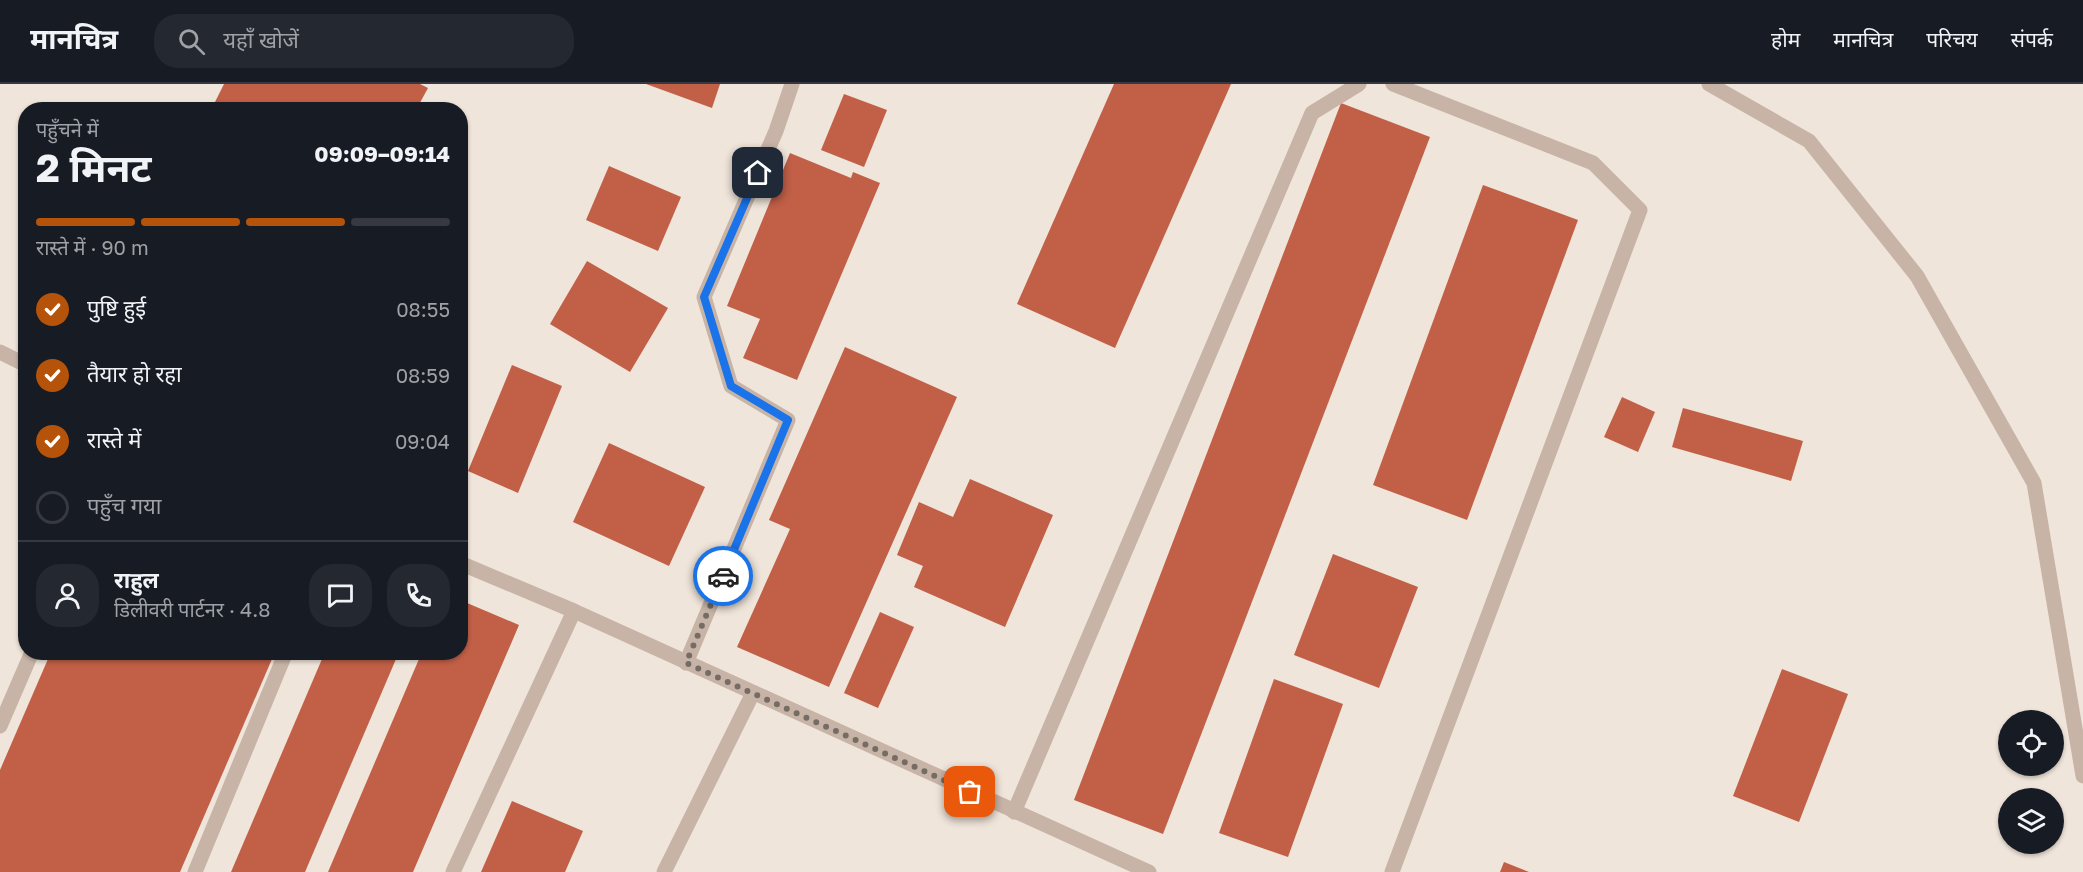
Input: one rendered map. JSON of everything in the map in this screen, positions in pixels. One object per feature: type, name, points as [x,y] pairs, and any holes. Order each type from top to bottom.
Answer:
[{"type":"street","points":[[686,663],[788,420],[731,386],[704,297],[776,131],[792,84]]},
{"type":"street","points":[[1014,812],[1312,113],[1359,84]]},
{"type":"street","points":[[1392,872],[1640,210],[1593,162],[1393,84]]},
{"type":"street","points":[[1709,84],[1809,141],[1917,276],[2034,483],[2083,776]]},
{"type":"street","points":[[0,352],[18,360]]},
{"type":"street","points":[[468,566],[574,611],[1149,872]]},
{"type":"street","points":[[453,872],[574,611]]},
{"type":"street","points":[[0,726],[29,660]]},
{"type":"street","points":[[195,872],[283,660]]},
{"type":"street","points":[[664,872],[753,693]]},
{"type":"building","points":[[224,84],[420,84],[428,88],[420,102],[215,102]]},
{"type":"building","points":[[646,84],[720,84],[712,108]]},
{"type":"building","points":[[1114,84],[1231,84],[1115,348],[1017,304]]},
{"type":"building","points":[[844,94],[887,110],[864,167],[821,150]]},
{"type":"building","points":[[1341,103],[1430,137],[1163,834],[1074,800]]},
{"type":"building","points":[[790,153],[851,178],[853,172],[880,183],[797,380],[743,358],[760,319],[727,306]]},
{"type":"building","points":[[609,166],[681,197],[658,251],[586,220]]},
{"type":"building","points":[[1483,185],[1578,220],[1467,520],[1373,485]]},
{"type":"building","points":[[587,261],[668,308],[630,372],[550,324]]},
{"type":"building","points":[[845,347],[957,397],[829,687],[737,647],[790,529],[769,520]]},
{"type":"building","points":[[512,365],[562,386],[518,493],[468,471]]},
{"type":"building","points":[[1622,397],[1655,412],[1638,452],[1604,437]]},
{"type":"building","points":[[1683,408],[1803,441],[1791,481],[1672,447]]},
{"type":"building","points":[[609,443],[705,487],[669,566],[573,522]]},
{"type":"building","points":[[970,479],[1053,515],[1005,627],[914,587],[923,566],[897,555],[919,502],[953,517]]},
{"type":"building","points":[[1333,554],[1418,587],[1379,688],[1294,655]]},
{"type":"building","points":[[468,603],[519,625],[413,872],[328,872],[419,660],[468,660]]},
{"type":"building","points":[[880,612],[914,627],[878,708],[844,693]]},
{"type":"building","points":[[48,660],[272,660],[180,872],[0,872],[0,770]]},
{"type":"building","points":[[322,660],[396,660],[305,872],[231,872]]},
{"type":"building","points":[[1782,669],[1848,694],[1799,822],[1733,796]]},
{"type":"building","points":[[1274,679],[1343,704],[1288,857],[1219,833]]},
{"type":"building","points":[[512,801],[583,831],[565,872],[481,872]]},
{"type":"building","points":[[1504,862],[1529,872],[1500,872]]},
{"type":"way so far","points":[[723,576],[686,663],[970,792]]},
{"type":"route","points":[[723,576],[788,420],[731,386],[704,297],[758,173]]}]
